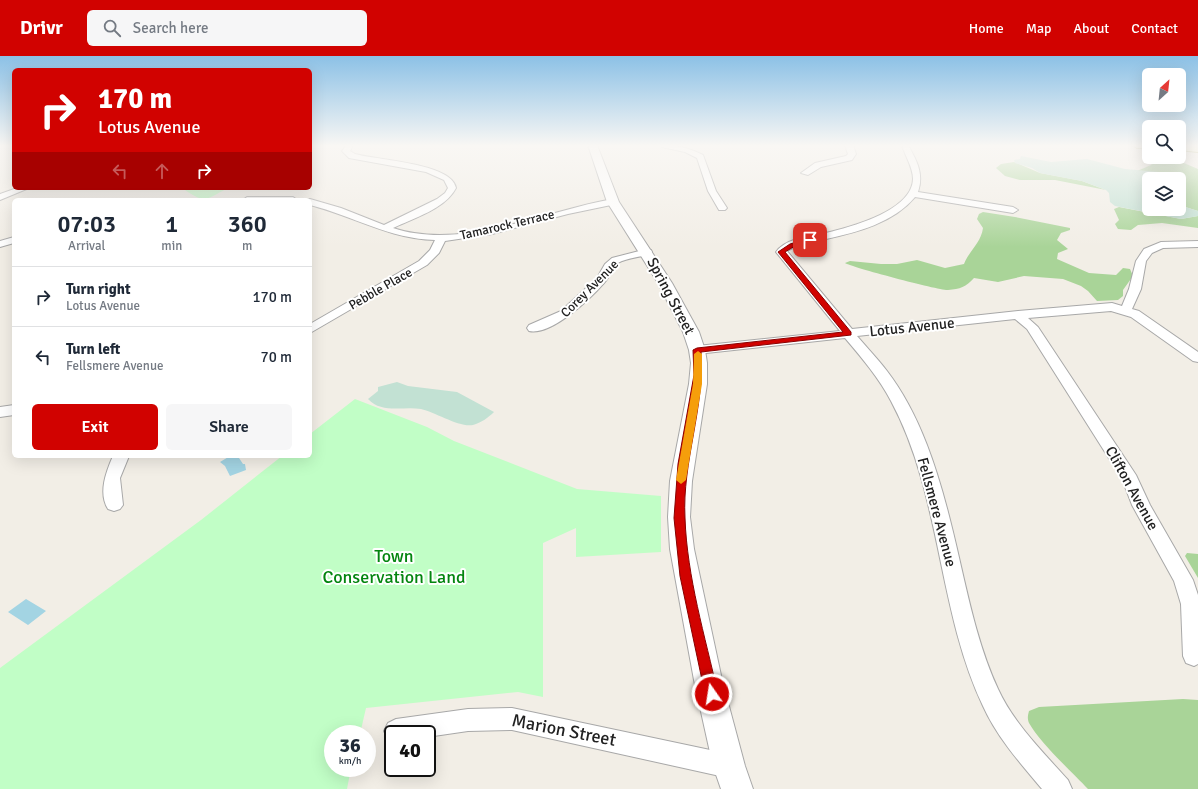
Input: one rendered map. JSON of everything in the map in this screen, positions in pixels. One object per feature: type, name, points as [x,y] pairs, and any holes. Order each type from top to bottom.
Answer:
[{"type":"street","points":[[386,228],[444,198],[452,188],[451,183],[447,179]]},
{"type":"street","name":"Spring Street","points":[[605,179],[613,202],[647,252],[682,315],[697,350],[699,363],[698,384],[681,481],[680,533],[686,576],[695,620],[730,766],[737,789]]},
{"type":"street","points":[[708,179],[712,191],[722,208]]},
{"type":"street","points":[[916,179],[916,185],[912,194],[1013,210]]},
{"type":"street","points":[[0,196],[19,190]]},
{"type":"street","name":"Fellsmere Avenue","points":[[912,194],[896,210],[873,222],[840,233],[792,245],[781,252],[849,333],[896,394],[920,450],[949,547],[964,618],[990,697],[1014,736],[1059,789]]},
{"type":"street","name":"Tamarock Terrace","points":[[312,203],[386,228],[415,236],[441,238],[483,232],[569,210],[613,202]]},
{"type":"street","name":"Pebble Place","points":[[312,328],[423,263],[435,251],[441,238]]},
{"type":"street","points":[[0,244],[12,241]]},
{"type":"street","points":[[1198,244],[1161,245],[1148,250],[1142,262],[1135,289],[1126,310],[1141,318],[1198,358]]},
{"type":"street","name":"Corey Avenue","points":[[533,328],[565,314],[601,280],[609,266],[616,260],[647,252]]},
{"type":"street","name":"Lotus Avenue","points":[[697,350],[1018,315],[1110,307],[1126,310]]},
{"type":"street","name":"Clifton Avenue","points":[[1018,315],[1032,327],[1119,461],[1130,479],[1141,505],[1179,572],[1191,604],[1194,656]]},
{"type":"street","points":[[0,412],[12,410]]},
{"type":"street","points":[[114,505],[112,474],[120,458]]},
{"type":"street","name":"Marion Street","points":[[433,725],[494,718],[535,722],[730,766]]},
{"type":"green space","points":[[1017,179],[1073,179],[1106,190],[1055,180]]},
{"type":"green space","points":[[1073,179],[1142,179],[1142,211],[1115,206],[1110,202],[1109,193],[1106,190]]},
{"type":"green space","points":[[1186,179],[1198,179],[1198,211],[1186,207]]},
{"type":"green space","points":[[185,190],[224,190],[209,198],[196,197]]},
{"type":"green space","points":[[1119,207],[1142,211],[1142,216],[1166,216],[1181,219],[1198,216],[1198,228],[1162,223],[1138,225],[1131,230],[1118,229],[1115,224],[1119,220],[1114,209]]},
{"type":"green space","points":[[1186,207],[1198,211],[1198,216],[1181,219],[1166,216],[1186,216]]},
{"type":"green space","points":[[983,212],[1070,228],[1070,230],[1061,233],[1057,240],[1068,249],[1058,253],[1057,259],[1089,273],[1116,275],[1123,268],[1130,269],[1133,276],[1123,290],[1123,296],[1118,300],[1097,301],[1081,286],[1063,279],[1024,276],[998,282],[974,278],[968,284],[959,288],[948,290],[878,274],[845,263],[850,261],[897,264],[917,260],[945,268],[964,264],[982,233],[983,228],[977,219],[979,214]]},
{"type":"green space","points":[[397,382],[408,386],[457,392],[494,412],[479,423],[468,425],[455,422],[421,409],[386,408],[374,404],[368,399],[378,391],[378,387]]},
{"type":"green space","name":"Town Conservation Land","points":[[355,399],[427,427],[454,441],[577,489],[661,496],[661,552],[576,557],[576,528],[543,543],[543,697],[518,692],[366,708],[362,725],[324,725],[324,777],[349,777],[347,789],[0,789],[0,668],[201,520],[279,458],[312,458],[312,432]]},
{"type":"green space","points":[[1187,553],[1198,554],[1198,578],[1185,556]]},
{"type":"green space","points":[[1183,699],[1198,700],[1198,789],[1088,789],[1034,731],[1028,720],[1029,711],[1039,707]]},
{"type":"water","points":[[227,458],[239,458],[243,464],[245,464],[246,470],[230,476],[225,466],[220,462]]},
{"type":"water","points":[[26,599],[46,611],[28,625],[8,612]]},
{"type":"slow traffic","points":[[681,480],[686,442],[698,384],[698,354]]},
{"type":"route","points":[[712,694],[686,576],[682,549],[680,518],[683,464],[699,375],[697,350],[849,333],[781,252],[792,245],[810,240]]}]
